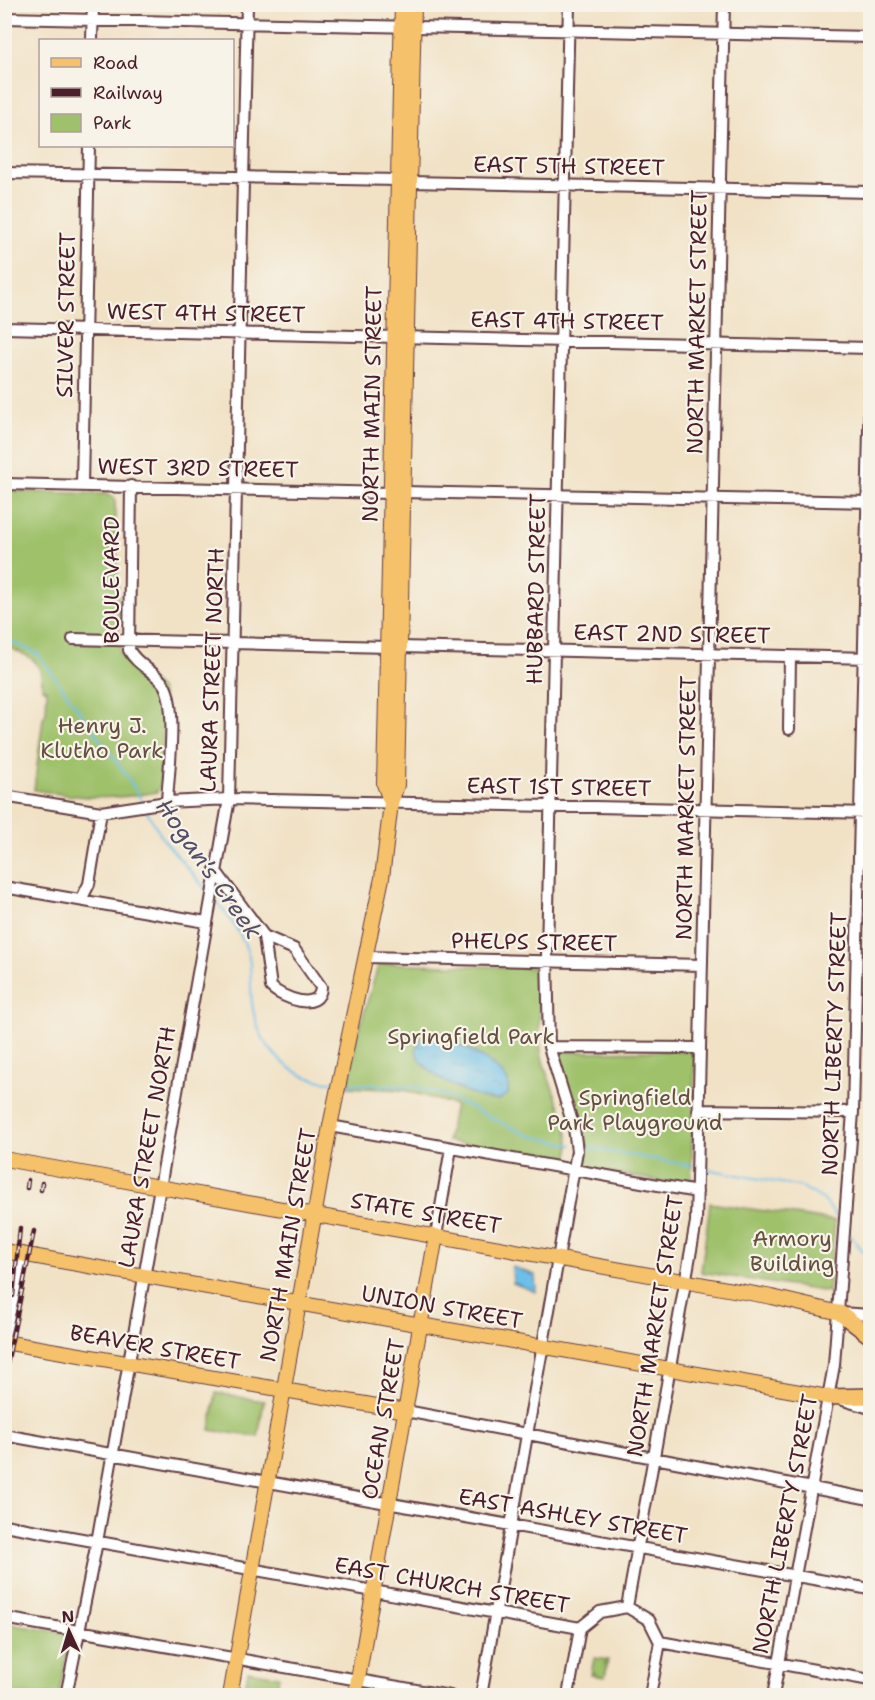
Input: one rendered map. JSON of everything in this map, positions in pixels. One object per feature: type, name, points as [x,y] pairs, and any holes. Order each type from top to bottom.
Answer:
[{"type":"highway","points":[[840,1313],[870,1336]]},
{"type":"highway","points":[[828,1396],[870,1396]]},
{"type":"main road","name":"NORTH MAIN STREET","points":[[402,4],[408,27]]},
{"type":"main road","name":"NORTH MAIN STREET","points":[[230,1695],[336,1093],[382,878],[391,803],[384,784],[394,647],[408,27],[414,4]]},
{"type":"main road","name":"STATE STREET","points":[[4,1159],[797,1302],[840,1313]]},
{"type":"main road","name":"OCEAN STREET","points":[[355,1695],[436,1236]]},
{"type":"main road","name":"UNION STREET","points":[[4,1251],[828,1396]]},
{"type":"main road","name":"BEAVER STREET","points":[[4,1342],[406,1411]]},
{"type":"street","points":[[92,39],[93,4]]},
{"type":"street","name":"LAURA STREET NORTH","points":[[66,1695],[97,1542],[229,799],[247,4]]},
{"type":"street","name":"HUBBARD STREET","points":[[481,1695],[577,1151],[576,1139],[549,1047],[548,962],[569,4]]},
{"type":"street","name":"NORTH MARKET STREET","points":[[627,1607],[696,1222],[724,4]]},
{"type":"street","points":[[4,18],[870,37]]},
{"type":"street","name":"SILVER STREET","points":[[82,485],[89,147]]},
{"type":"street","name":"EAST 5TH STREET","points":[[4,173],[870,192]]},
{"type":"street","name":"WEST 4TH STREET","points":[[4,328],[401,337]]},
{"type":"street","name":"EAST 4TH STREET","points":[[401,337],[870,348]]},
{"type":"street","name":"NORTH LIBERTY STREET","points":[[773,1695],[828,1396],[840,1313],[853,1112],[866,813],[870,389]]},
{"type":"street","name":"WEST 3RD STREET","points":[[4,483],[869,502]]},
{"type":"street","name":"BOULEVARD","points":[[131,486],[128,641],[132,656],[162,682],[168,692],[171,713],[167,802]]},
{"type":"street","name":"EAST 2ND STREET","points":[[73,639],[867,658]]},
{"type":"street","points":[[789,729],[790,656]]},
{"type":"street","name":"EAST 1ST STREET","points":[[4,796],[101,812],[167,802],[229,799],[866,813]]},
{"type":"street","points":[[81,900],[89,884],[101,812]]},
{"type":"street","points":[[215,870],[264,936],[271,987],[290,1001],[308,1002],[317,996],[321,987],[294,949],[264,936]]},
{"type":"street","points":[[4,887],[206,922]]},
{"type":"street","name":"PHELPS STREET","points":[[366,957],[702,965]]},
{"type":"street","points":[[549,1047],[700,1048]]},
{"type":"street","points":[[698,1110],[853,1112]]},
{"type":"street","points":[[330,1126],[697,1192]]},
{"type":"street","name":"OCEAN STREET","points":[[436,1236],[451,1148]]},
{"type":"street","points":[[4,1336],[24,1254]]},
{"type":"street","points":[[840,1313],[870,1315]]},
{"type":"street","name":"UNION STREET","points":[[828,1396],[870,1408]]},
{"type":"street","points":[[406,1411],[870,1499]]},
{"type":"street","name":"EAST ASHLEY STREET","points":[[4,1435],[870,1589]]},
{"type":"street","name":"EAST CHURCH STREET","points":[[4,1525],[580,1628],[600,1612],[627,1607]]},
{"type":"street","points":[[627,1607],[649,1620],[660,1642],[650,1695]]},
{"type":"street","points":[[4,1618],[450,1695]]},
{"type":"street","points":[[568,1695],[580,1628]]},
{"type":"street","points":[[660,1642],[870,1680]]},
{"type":"green space","name":"Henry J. Klutho Park","points":[[5,491],[105,494],[115,498],[120,654],[161,690],[165,707],[160,786],[157,792],[124,797],[95,797],[34,790],[43,718],[46,713],[47,690],[42,688],[42,678],[37,664],[27,656],[5,646]]},
{"type":"green space","name":"Springfield Park","points":[[379,963],[541,968],[539,1021],[541,1052],[544,1066],[565,1120],[569,1146],[568,1160],[563,1162],[447,1141],[455,1105],[404,1090],[348,1087],[357,1036]]},
{"type":"green space","name":"Springfield Park Playground","points":[[695,1051],[691,1187],[587,1168],[585,1164],[587,1143],[557,1052]]},
{"type":"green space","name":"Armory Building","points":[[710,1203],[835,1221],[828,1292],[701,1272]]},
{"type":"green space","points":[[216,1393],[264,1401],[258,1437],[210,1430]]},
{"type":"green space","points":[[4,1623],[70,1634],[59,1695],[5,1695]]},
{"type":"green space","points":[[594,1658],[608,1660],[605,1677],[591,1675]]},
{"type":"green space","points":[[248,1671],[279,1676],[276,1695],[244,1695]]},
{"type":"water","points":[[434,1035],[465,1047],[493,1066],[508,1081],[508,1094],[499,1100],[477,1096],[437,1076],[419,1058],[416,1049],[422,1038]]},
{"type":"water","points":[[512,1267],[535,1275],[536,1292],[513,1283]]},
{"type":"waterway","name":"Hogan's Creek","points":[[4,638],[38,654],[129,779],[143,803]]},
{"type":"waterway","name":"Hogan's Creek","points":[[145,808],[163,839],[208,892]]},
{"type":"waterway","name":"Hogan's Creek","points":[[216,901],[236,927],[247,949],[255,1019],[269,1047],[290,1068],[318,1080],[334,1082]]},
{"type":"waterway","name":"Hogan's Creek","points":[[343,1083],[416,1087],[447,1096],[527,1135],[572,1145]]},
{"type":"waterway","name":"Hogan's Creek","points":[[580,1146],[693,1166]]},
{"type":"waterway","name":"Hogan's Creek","points":[[701,1168],[802,1187],[824,1200],[841,1223]]},
{"type":"waterway","name":"Hogan's Creek","points":[[848,1232],[870,1261]]},
{"type":"railway","points":[[27,1188],[28,1180]]},
{"type":"railway","points":[[41,1190],[42,1183]]},
{"type":"railway","points":[[13,1296],[20,1228]]},
{"type":"railway","points":[[4,1379],[34,1231]]}]
